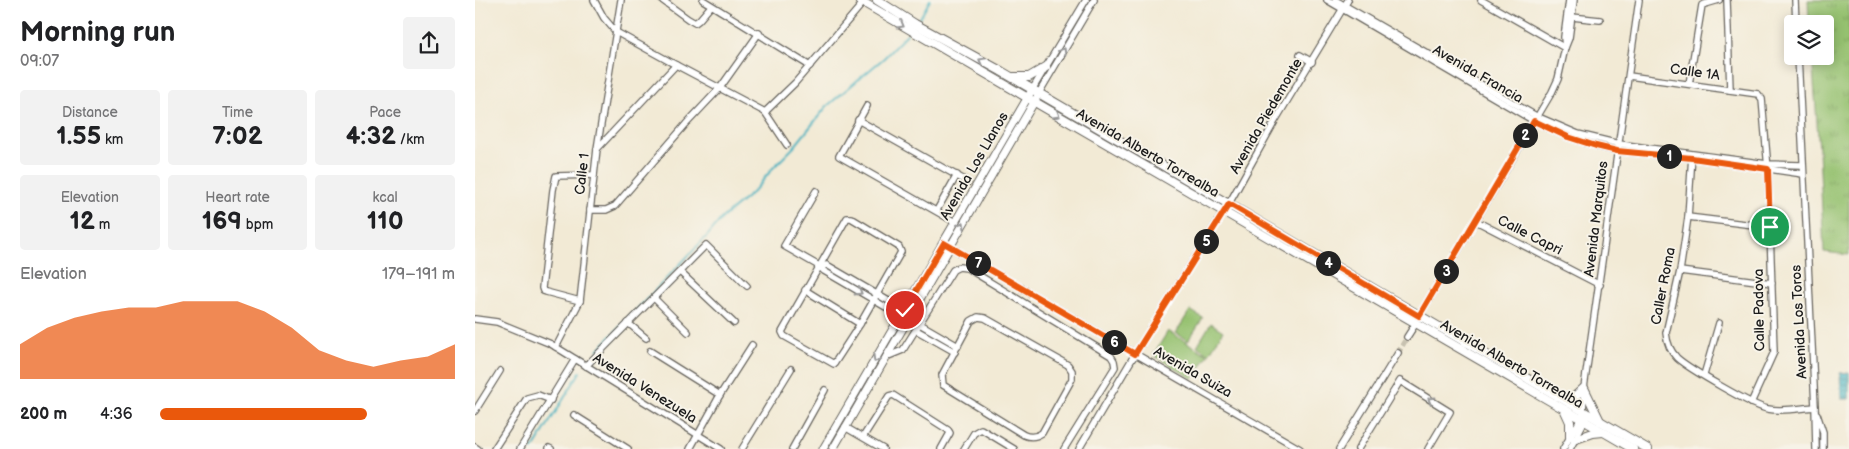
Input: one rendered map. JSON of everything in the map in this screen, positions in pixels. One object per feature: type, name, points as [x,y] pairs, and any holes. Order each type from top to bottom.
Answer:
[{"type":"main road","name":"Avenida Alberto Torrealba","points":[[877,0],[915,24],[1035,91],[1226,208]]},
{"type":"main road","name":"Avenida Alberto Torrealba","points":[[861,1],[1031,100],[1226,208],[1417,319],[1564,409],[1601,423],[1648,449]]},
{"type":"main road","points":[[1008,76],[1027,78],[1046,67]]},
{"type":"main road","name":"Avenida Alberto Torrealba","points":[[1417,319],[1559,397],[1605,433],[1633,449]]},
{"type":"main road","points":[[1559,397],[1573,398],[1584,388],[1601,423]]},
{"type":"main road","points":[[1564,409],[1570,422],[1573,438],[1599,431],[1605,433]]},
{"type":"street","points":[[595,0],[604,18],[616,32],[765,112],[787,145]]},
{"type":"street","name":"Calle 1","points":[[556,347],[580,301],[597,149],[621,0]]},
{"type":"street","points":[[662,0],[693,22],[699,20],[711,6]]},
{"type":"street","points":[[703,0],[810,66]]},
{"type":"street","name":"Avenida Los Llanos","points":[[833,449],[947,245],[1031,100],[1046,67],[1086,0]]},
{"type":"street","name":"Avenida Los Llanos","points":[[1035,91],[1094,0]]},
{"type":"street","name":"Avenida Francia","points":[[1327,0],[1345,5]]},
{"type":"street","name":"Avenida Francia","points":[[1335,0],[1568,137],[1596,146],[1692,156],[1803,174]]},
{"type":"street","points":[[1481,0],[1565,48]]},
{"type":"street","points":[[1407,337],[1558,79],[1565,48],[1569,0]]},
{"type":"street","points":[[1566,38],[1575,0]]},
{"type":"street","name":"Avenida Marquitos","points":[[1584,416],[1584,388],[1639,0]]},
{"type":"street","points":[[1689,84],[1702,5],[1719,0]]},
{"type":"street","points":[[1727,0],[1731,90]]},
{"type":"street","points":[[1795,0],[1796,15]]},
{"type":"street","points":[[765,112],[810,66],[861,1]]},
{"type":"street","name":"Avenida Piedemonte","points":[[1079,449],[1135,354],[1226,208],[1275,121],[1345,5]]},
{"type":"street","points":[[1572,18],[1600,20]]},
{"type":"street","points":[[590,210],[606,210],[615,206],[720,88],[759,33]]},
{"type":"street","points":[[1300,55],[1312,62]]},
{"type":"street","points":[[597,149],[676,65]]},
{"type":"street","name":"Avenida Los Toros","points":[[1797,65],[1815,407]]},
{"type":"street","name":"Calle 1A","points":[[1629,76],[1758,94]]},
{"type":"street","name":"Calle Padova","points":[[1751,403],[1775,352],[1768,167],[1762,99],[1758,94]]},
{"type":"street","name":"Avenida Los Llanos","points":[[823,449],[903,313],[947,245],[955,222],[1031,100]]},
{"type":"street","points":[[867,106],[839,156],[937,210],[955,222]]},
{"type":"street","points":[[858,120],[968,182]]},
{"type":"street","name":"Caller Roma","points":[[1692,156],[1688,217],[1680,270],[1666,334],[1667,344],[1677,357],[1703,375],[1751,403],[1769,410],[1815,407]]},
{"type":"street","name":"Avenida Francia","points":[[1768,167],[1802,165]]},
{"type":"street","points":[[580,301],[543,291],[542,288],[556,176],[559,174],[594,175]]},
{"type":"street","points":[[937,210],[957,175]]},
{"type":"street","points":[[816,191],[784,246],[874,300],[903,313]]},
{"type":"street","points":[[1688,217],[1770,227]]},
{"type":"street","points":[[847,218],[851,218],[901,249],[874,300],[834,364],[784,336],[783,332],[819,266],[847,218]]},
{"type":"street","name":"Calle Capri","points":[[1476,221],[1600,285]]},
{"type":"street","points":[[586,366],[706,245],[747,286]]},
{"type":"street","name":"Avenida Suiza","points":[[947,245],[1300,449]]},
{"type":"street","points":[[819,266],[827,265],[877,294],[903,313]]},
{"type":"street","points":[[886,357],[903,350],[953,270],[959,267],[967,268],[1111,356],[1114,361],[1115,367],[1064,449]]},
{"type":"street","points":[[1680,270],[1772,283]]},
{"type":"street","points":[[680,272],[734,323]]},
{"type":"street","points":[[805,290],[860,324]]},
{"type":"street","points":[[1019,300],[1025,290]]},
{"type":"street","points":[[653,298],[688,332]]},
{"type":"street","points":[[981,317],[1068,365],[1072,371],[1072,379],[1042,434],[1032,437],[1024,435],[945,387],[942,383],[942,375],[956,349],[971,321],[981,317]]},
{"type":"street","name":"Avenida Venezuela","points":[[475,319],[497,322],[540,338],[721,449]]},
{"type":"street","points":[[628,323],[646,338]]},
{"type":"street","points":[[1703,375],[1719,323]]},
{"type":"street","points":[[920,324],[956,349]]},
{"type":"street","points":[[916,330],[956,349]]},
{"type":"street","points":[[690,449],[751,345]]},
{"type":"street","points":[[650,351],[720,396]]},
{"type":"street","points":[[1339,449],[1398,353]]},
{"type":"street","points":[[520,449],[575,359]]},
{"type":"street","points":[[742,449],[791,369]]},
{"type":"street","points":[[475,411],[500,371]]},
{"type":"street","points":[[1358,449],[1400,382],[1451,412],[1428,449]]},
{"type":"street","points":[[792,449],[825,390]]},
{"type":"street","points":[[863,438],[891,394],[948,430],[949,436],[941,449]]},
{"type":"street","points":[[494,449],[527,398],[538,395],[551,400]]},
{"type":"street","points":[[1815,407],[1816,449]]},
{"type":"street","points":[[1815,407],[1823,432],[1823,449]]},
{"type":"street","points":[[574,415],[628,449]]},
{"type":"street","points":[[1570,449],[1573,438],[1584,416]]},
{"type":"street","points":[[845,427],[883,449]]},
{"type":"street","points":[[964,449],[974,433],[981,429],[1014,449]]},
{"type":"street","points":[[1563,449],[1573,438]]},
{"type":"green space","points":[[1808,0],[1849,0],[1849,255],[1824,252],[1813,65],[1834,65],[1834,15],[1809,15]]},
{"type":"green space","points":[[1190,310],[1203,318],[1188,341],[1176,333]]},
{"type":"green space","points":[[1211,323],[1223,331],[1209,354],[1197,346]]},
{"type":"green space","points":[[1168,331],[1208,355],[1193,379],[1153,355]]},
{"type":"water","points":[[1849,372],[1849,399],[1841,399],[1840,373]]},
{"type":"waterway","points":[[920,18],[930,0]]},
{"type":"waterway","points":[[598,350],[722,218],[753,192],[794,147],[827,106],[884,58],[907,34]]},
{"type":"waterway","points":[[533,449],[580,372]]},
{"type":"tunnel","points":[[1398,353],[1407,337]]},
{"type":"route","points":[[905,310],[944,243],[1135,354],[1229,204],[1419,316],[1534,121],[1568,137],[1617,151],[1692,158],[1768,169],[1770,227]]}]
